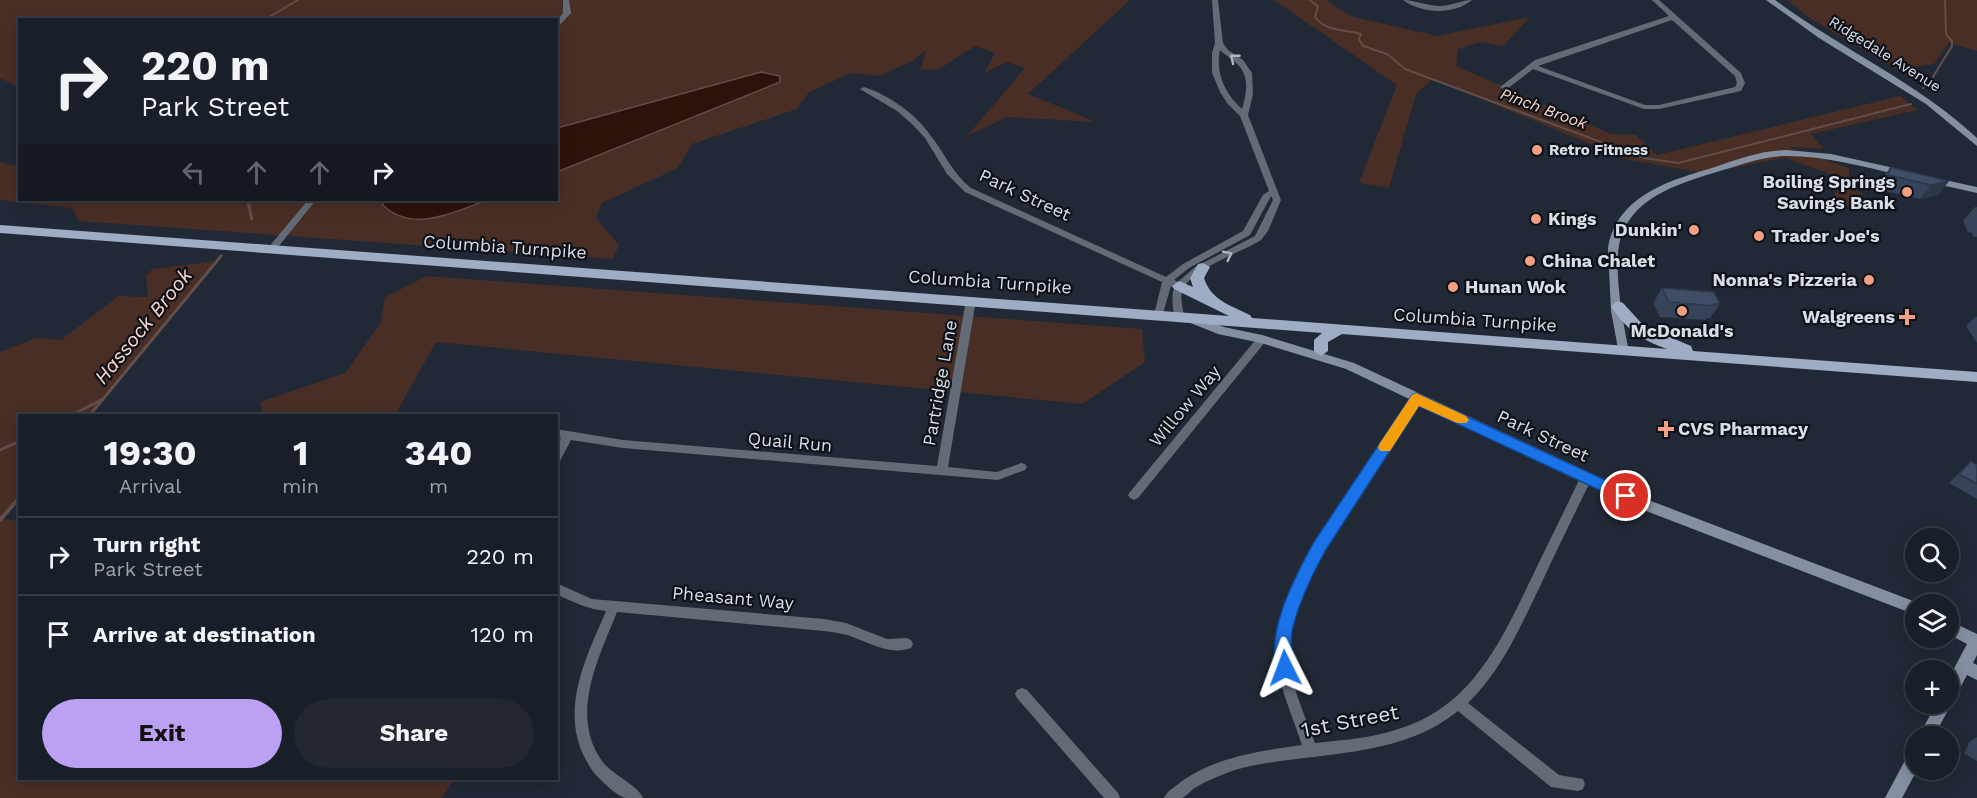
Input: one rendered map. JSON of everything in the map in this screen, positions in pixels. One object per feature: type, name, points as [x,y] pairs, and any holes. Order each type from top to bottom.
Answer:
[{"type":"main road","name":"Ridgedale Avenue","points":[[1770,0],[1815,32],[1927,100],[1977,142]]},
{"type":"main road","points":[[1623,351],[1618,326],[1613,254],[1618,231],[1635,207],[1645,198],[1684,179],[1765,155],[1804,154],[1832,158],[1976,190]]},
{"type":"main road","name":"Columbia Turnpike","points":[[0,229],[1977,377]]},
{"type":"main road","points":[[1203,267],[1197,278],[1201,290],[1212,302]]},
{"type":"main road","points":[[1173,284],[1254,322]]},
{"type":"main road","points":[[1618,306],[1624,317],[1644,335],[1703,356]]},
{"type":"main road","name":"Park Street","points":[[1183,317],[1222,331],[1262,339],[1338,362],[1690,524],[1905,605]]},
{"type":"main road","points":[[1321,351],[1321,340],[1340,329]]},
{"type":"main road","points":[[1262,339],[1274,337],[1321,351],[1338,362]]},
{"type":"main road","points":[[1959,632],[1976,641],[1971,669],[1959,683]]},
{"type":"main road","points":[[1893,798],[1905,776]]},
{"type":"street","points":[[558,24],[567,13],[566,0]]},
{"type":"street","points":[[1173,284],[1258,237],[1263,231],[1277,197],[1244,115],[1236,109],[1217,81],[1216,49],[1219,43],[1215,0]]},
{"type":"street","points":[[1406,0],[1426,7],[1443,9],[1457,7],[1469,0]]},
{"type":"street","points":[[1531,66],[1644,107],[1659,107],[1738,89],[1741,83],[1738,75],[1655,0]]},
{"type":"street","points":[[1504,87],[1531,66],[1673,17]]},
{"type":"street","points":[[1219,43],[1246,68],[1249,74],[1251,80],[1244,115]]},
{"type":"street","name":"Park Street","points":[[864,89],[896,107],[924,131],[954,179],[968,190],[1173,284]]},
{"type":"street","points":[[1159,315],[1173,284],[1185,266],[1247,233],[1267,195],[1274,192]]},
{"type":"street","points":[[271,250],[311,201]]},
{"type":"street","points":[[1173,284],[1183,317]]},
{"type":"street","name":"Partridge Lane","points":[[942,471],[971,300]]},
{"type":"street","name":"Willow Way","points":[[1134,495],[1262,339]]},
{"type":"street","points":[[1311,751],[1285,668],[1282,649],[1287,618],[1305,572],[1319,547],[1416,399]]},
{"type":"street","points":[[558,450],[562,434]]},
{"type":"street","name":"Quail Run","points":[[562,434],[622,444],[998,476],[1021,467]]},
{"type":"street","name":"1st Street","points":[[1171,798],[1185,785],[1218,768],[1378,741],[1425,725],[1459,704],[1477,688],[1499,658],[1586,478]]},
{"type":"street","name":"Pheasant Way","points":[[558,589],[580,600],[824,625],[846,629],[887,645],[907,644]]},
{"type":"street","points":[[614,605],[584,682],[579,716],[585,744],[597,765],[636,798]]},
{"type":"street","points":[[1022,694],[1113,798]]},
{"type":"street","points":[[1459,704],[1556,782],[1578,784]]},
{"type":"shaded area","points":[[0,0],[1130,0],[1028,94],[1096,122],[1007,117],[967,136],[1025,68],[1007,62],[984,73],[995,53],[975,46],[939,69],[920,70],[926,50],[914,60],[880,76],[851,73],[809,92],[797,109],[692,144],[678,168],[602,203],[596,218],[619,245],[613,259],[79,221],[72,208],[0,200],[0,162],[18,167],[18,201],[558,201],[558,18],[18,18],[18,87],[0,78]]},
{"type":"shaded area","points":[[1274,0],[1326,0],[1350,16],[1437,36],[1530,17],[1503,46],[1481,42],[1458,49],[1456,66],[1611,134],[1636,135],[1657,155],[1900,96],[1918,110],[1811,134],[1824,149],[1788,147],[1849,168],[1849,186],[1862,193],[1862,210],[1829,201],[1842,185],[1828,173],[1784,158],[1705,173],[1629,160],[1433,79],[1416,94],[1389,188],[1359,183],[1397,85]]},
{"type":"shaded area","points":[[1787,0],[1977,0],[1977,51],[1949,43],[1934,64],[1896,69],[1811,19]]},
{"type":"shaded area","points":[[761,72],[780,76],[780,82],[558,172],[558,128]]},
{"type":"shaded area","points":[[383,201],[484,201],[448,215],[420,219],[394,214],[383,205]]},
{"type":"shaded area","points":[[217,261],[89,414],[18,414],[18,497],[0,518],[0,352],[36,338],[61,340],[119,296],[148,297],[146,275],[153,269]]},
{"type":"shaded area","points":[[427,276],[1142,329],[1145,362],[1082,404],[436,342],[396,414],[262,414],[260,402],[345,373],[380,324],[385,297]]},
{"type":"shaded area","points":[[0,519],[18,521],[18,780],[453,780],[441,798],[0,798]]},
{"type":"building","points":[[1890,168],[1949,181],[1931,185],[1888,175]]},
{"type":"building","points":[[1662,288],[1714,292],[1720,304],[1714,304],[1715,306],[1669,302]]},
{"type":"building","points":[[1971,461],[1977,465],[1977,484],[1959,474]]},
{"type":"waterway","name":"Hassock Brook","points":[[267,18],[298,0]]},
{"type":"waterway","name":"Pinch Brook","points":[[1309,0],[1318,6],[1315,17],[1319,22],[1330,28],[1361,34],[1359,39],[1363,46],[1387,54],[1405,69],[1644,158],[1678,163],[1911,104]]},
{"type":"waterway","name":"Pinch Brook","points":[[1923,88],[1931,80],[1952,46],[1952,41],[1946,34],[1945,0]]},
{"type":"waterway","name":"Hassock Brook","points":[[247,201],[249,208]]},
{"type":"waterway","name":"Hassock Brook","points":[[249,206],[252,219]]},
{"type":"waterway","name":"Hassock Brook","points":[[91,414],[221,256]]},
{"type":"waterway","points":[[74,414],[101,400]]},
{"type":"waterway","points":[[0,450],[18,442]]},
{"type":"waterway","name":"Hassock Brook","points":[[0,520],[18,499]]},
{"type":"slow traffic","points":[[1385,447],[1416,399],[1462,420]]},
{"type":"place","name":"Retro Fitness","points":[[1537,150]]},
{"type":"place","name":"Boiling Springs Savings Bank","points":[[1907,192]]},
{"type":"place","name":"Kings","points":[[1536,219]]},
{"type":"place","name":"Dunkin'","points":[[1694,230]]},
{"type":"place","name":"Trader Joe's","points":[[1759,236]]},
{"type":"place","name":"China Chalet","points":[[1530,261]]},
{"type":"place","name":"Nonna's Pizzeria","points":[[1869,280]]},
{"type":"place","name":"Hunan Wok","points":[[1453,287]]},
{"type":"place","name":"McDonald's","points":[[1682,311]]},
{"type":"place","name":"Walgreens","points":[[1907,317]]},
{"type":"place","name":"CVS Pharmacy","points":[[1666,429]]},
{"type":"route","points":[[1285,668],[1282,649],[1284,631],[1305,572],[1416,399],[1626,496]]}]
